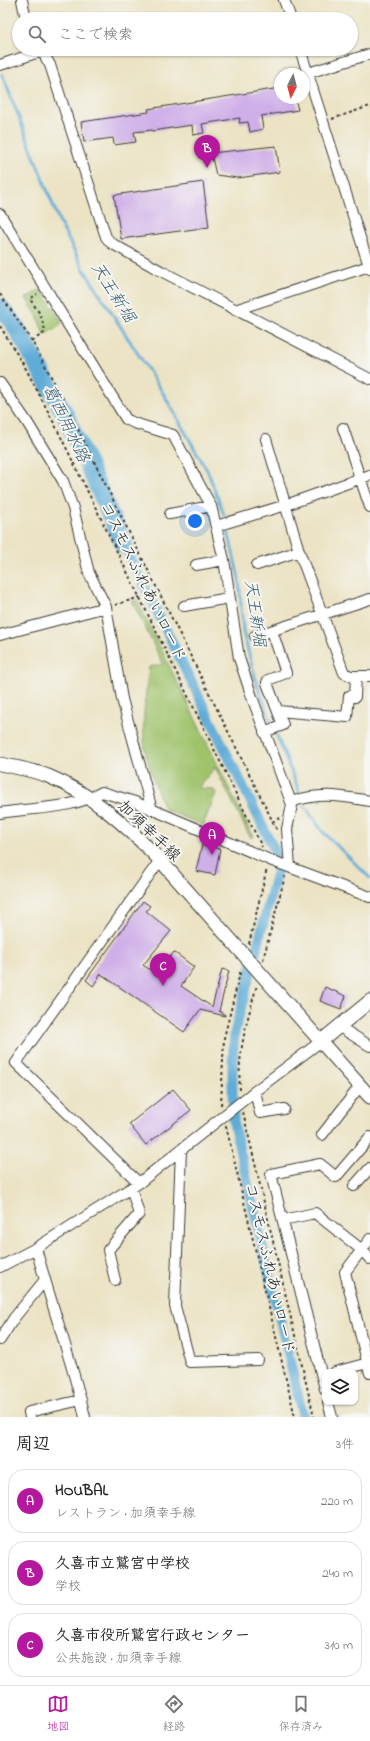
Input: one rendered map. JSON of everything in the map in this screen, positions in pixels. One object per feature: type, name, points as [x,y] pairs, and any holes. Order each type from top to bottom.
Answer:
[{"type":"main road","name":"加須幸手線","points":[[0,764],[28,769],[48,776],[90,799],[111,813],[160,860],[259,974]]},
{"type":"main road","points":[[259,974],[370,1097]]},
{"type":"main road","points":[[320,1042],[338,1026],[370,1002]]},
{"type":"street","points":[[22,0],[25,12]]},
{"type":"street","points":[[284,0],[288,12]]},
{"type":"street","points":[[310,72],[370,54]]},
{"type":"street","points":[[0,65],[25,56]]},
{"type":"street","points":[[45,56],[50,65],[106,237],[110,243],[235,310],[370,379]]},
{"type":"street","points":[[302,56],[306,68]]},
{"type":"street","points":[[235,310],[370,268],[310,79]]},
{"type":"street","points":[[0,214],[126,419],[134,423],[173,435],[211,506],[224,560],[239,658],[264,732],[292,805],[287,829],[286,868]]},
{"type":"street","points":[[0,383],[63,481],[73,508],[89,573],[106,607],[122,700],[152,810]]},
{"type":"street","points":[[343,428],[365,477],[370,507]]},
{"type":"street","points":[[266,439],[299,551],[344,673],[351,676],[370,676]]},
{"type":"street","points":[[216,526],[286,505],[365,477]]},
{"type":"street","points":[[170,514],[211,506]]},
{"type":"street","points":[[257,565],[299,551]]},
{"type":"street","points":[[196,566],[224,560]]},
{"type":"street","points":[[184,606],[229,598]]},
{"type":"street","points":[[255,636],[323,615],[370,598]]},
{"type":"street","points":[[0,635],[106,607]]},
{"type":"street","points":[[264,732],[283,725],[267,683],[268,680],[286,673],[272,631]]},
{"type":"street","points":[[278,711],[346,717],[349,696],[355,697],[356,676]]},
{"type":"street","points":[[0,813],[69,805],[90,799],[102,792],[152,810],[268,862],[370,897]]},
{"type":"street","points":[[291,802],[307,796],[323,794],[370,801]]},
{"type":"street","points":[[114,1280],[108,1250],[139,1214],[135,1186],[16,1063],[160,860]]},
{"type":"street","points":[[338,1026],[370,1046]]},
{"type":"street","points":[[0,1267],[36,1248],[135,1186],[181,1150],[224,1111],[241,1102],[320,1042]]},
{"type":"street","points":[[322,1135],[360,1086]]},
{"type":"street","points":[[255,1091],[260,1114],[284,1109]]},
{"type":"street","points":[[322,1371],[271,1174],[320,1164],[336,1177],[370,1137]]},
{"type":"street","points":[[181,1150],[176,1306],[190,1362],[258,1360]]},
{"type":"street","points":[[354,1186],[370,1168]]},
{"type":"street","points":[[283,1220],[315,1213],[362,1250],[370,1259]]},
{"type":"street","points":[[358,1369],[369,1368],[345,1272],[370,1239]]},
{"type":"street","points":[[36,1248],[44,1281],[61,1330],[85,1417]]},
{"type":"street","points":[[0,1340],[14,1318],[44,1281]]},
{"type":"street","points":[[359,1327],[370,1333]]},
{"type":"street","points":[[30,1417],[29,1412],[81,1400]]},
{"type":"street","points":[[329,1405],[332,1417]]},
{"type":"path","points":[[324,122],[370,106]]},
{"type":"path","points":[[32,341],[44,333],[45,330],[40,314],[30,299],[46,289]]},
{"type":"path","points":[[0,294],[32,341],[64,401],[277,831]]},
{"type":"path","name":"コスモスふれあいロード","points":[[0,326],[26,369],[263,849]]},
{"type":"path","points":[[106,607],[140,598]]},
{"type":"path","points":[[224,1111],[222,1064],[224,1038],[246,959],[268,862]]},
{"type":"path","points":[[286,868],[246,1024],[241,1050],[241,1102],[314,1417]]},
{"type":"path","name":"コスモスふれあいロード","points":[[225,1124],[295,1417]]},
{"type":"green space","points":[[41,289],[61,321],[61,325],[44,335],[37,315],[26,298]]},
{"type":"green space","points":[[137,600],[253,837],[250,837],[215,767],[198,788],[213,789],[216,793],[203,825],[164,809],[152,776],[144,741],[145,704],[149,667],[163,664],[132,601]]},
{"type":"building","points":[[274,89],[274,104],[296,104],[298,110],[261,116],[263,129],[250,132],[248,122],[239,123],[240,118],[202,124],[204,133],[193,135],[192,125],[134,132],[136,142],[114,145],[113,138],[84,142],[81,122],[149,112],[148,109]]},
{"type":"building","points":[[276,146],[280,172],[238,178],[216,175],[211,153]]},
{"type":"building","points":[[203,182],[209,227],[121,239],[114,195]]},
{"type":"building","points":[[202,845],[220,849],[215,875],[196,871]]},
{"type":"building","points":[[143,901],[150,906],[146,911],[171,931],[143,965],[156,974],[174,952],[194,967],[181,986],[212,1007],[222,969],[229,971],[219,1011],[225,1016],[200,1010],[184,1032],[101,974],[93,986],[86,980]]},
{"type":"building","points":[[325,987],[346,996],[341,1009],[320,1001]]},
{"type":"building","points":[[173,1089],[191,1110],[146,1145],[129,1124]]},
{"type":"waterway","name":"天王新堀","points":[[2,74],[60,223],[83,268],[163,393],[208,472],[224,515]]},
{"type":"waterway","name":"葛西用水路","points":[[0,307],[14,324],[64,412],[124,545]]},
{"type":"waterway","name":"天王新堀","points":[[228,531],[239,579],[243,632],[258,688],[271,721]]},
{"type":"waterway","points":[[124,545],[274,849],[277,871],[235,1031],[232,1067],[233,1114],[234,1126],[303,1417]]},
{"type":"waterway","name":"天王新堀","points":[[277,736],[299,791]]},
{"type":"waterway","name":"天王新堀","points":[[305,806],[322,831],[370,878]]},
{"type":"place","name":"久喜市立鷲宮中学校","points":[[207,168]]},
{"type":"place","name":"HOUBAL","points":[[212,855]]},
{"type":"place","name":"久喜市役所鷲宮行政センター","points":[[163,986]]}]
